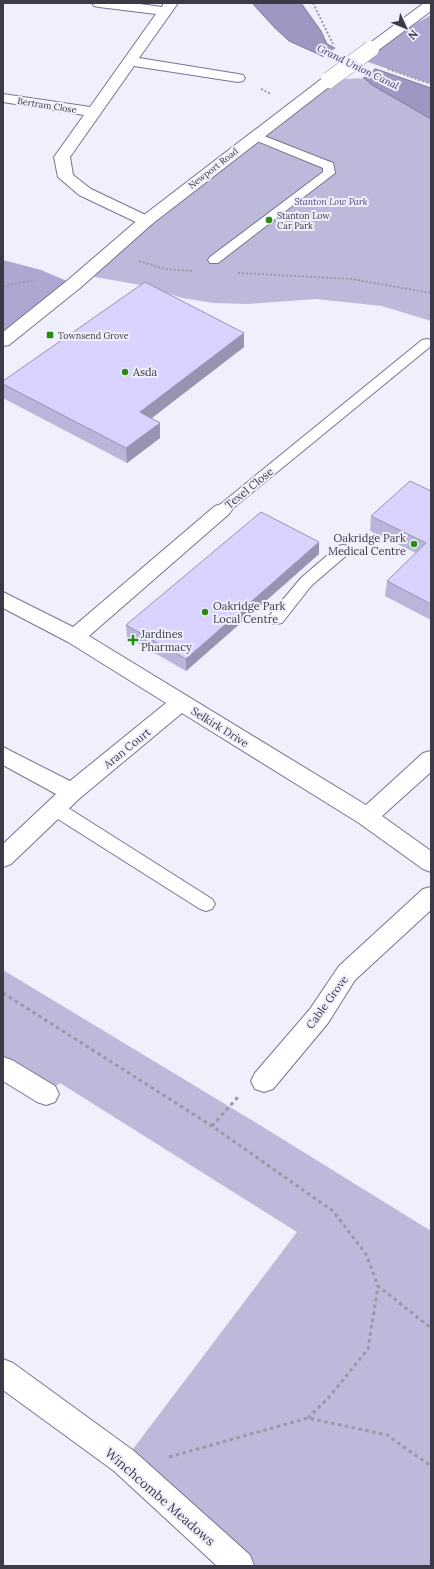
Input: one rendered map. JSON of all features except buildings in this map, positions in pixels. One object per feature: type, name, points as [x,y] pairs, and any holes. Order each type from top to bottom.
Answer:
[{"type":"street","points":[[99,3],[167,7]]},
{"type":"street","name":"Newport Road","points":[[3,341],[74,284],[146,221],[254,136],[431,4]]},
{"type":"street","points":[[146,221],[85,192],[66,177],[62,157],[92,112],[167,7]]},
{"type":"street","points":[[129,60],[238,78]]},
{"type":"street","name":"Bertram Close","points":[[3,98],[92,112]]},
{"type":"street","name":"Texel Close","points":[[75,637],[222,510]]},
{"type":"street","name":"Selkirk Drive","points":[[3,599],[75,637],[367,817],[431,863]]},
{"type":"street","name":"Aran Court","points":[[3,858],[56,809],[72,792],[181,703]]},
{"type":"street","points":[[3,755],[72,792]]},
{"type":"street","points":[[367,817],[431,759]]},
{"type":"street","name":"Cable Grove","points":[[264,1081],[319,1016],[347,974],[431,896]]},
{"type":"street","points":[[3,1068],[46,1094]]},
{"type":"street","name":"Winchcombe Meadows","points":[[3,1373],[130,1468],[239,1566]]},
{"type":"lane","points":[[214,260],[329,173],[329,166],[254,136]]},
{"type":"lane","name":"Texel Close","points":[[222,510],[427,343]]},
{"type":"lane","points":[[276,619],[306,582],[343,550]]},
{"type":"lane","points":[[56,809],[206,904]]},
{"type":"path","points":[[238,78],[295,106]]},
{"type":"path","points":[[139,261],[165,269],[196,271]]},
{"type":"path","points":[[235,273],[352,279],[431,293]]},
{"type":"path","points":[[3,993],[212,1126],[333,1211],[366,1254],[378,1286],[368,1349],[330,1396],[308,1418]]},
{"type":"path","points":[[212,1126],[244,1090],[264,1081]]},
{"type":"path","points":[[378,1286],[431,1328]]},
{"type":"path","points":[[130,1468],[308,1418],[387,1435],[431,1466]]},
{"type":"green space","name":"Stanton Low Park","points":[[364,78],[372,85],[431,119],[431,321],[382,306],[316,299],[247,304],[214,303],[182,298],[146,286],[84,275],[329,80]]},
{"type":"green space","points":[[3,970],[263,1127],[431,1231],[431,1566],[239,1566],[124,1461],[297,1232],[60,1083],[46,1094],[3,1068]]},
{"type":"shaded area","points":[[431,15],[431,84],[368,62],[371,49]]},
{"type":"shaded area","points":[[3,260],[41,270],[74,284],[3,341]]},
{"type":"water","name":"Grand Union Canal","points":[[252,3],[301,3],[321,31],[327,44],[373,68],[431,88],[431,119],[372,85],[364,78],[289,41]]},
{"type":"pier","points":[[337,47],[377,67],[361,79],[322,58]]},
{"type":"place","name":"Stanton Low Car Park","points":[[269,220]]},
{"type":"place","name":"Townsend Grove","points":[[50,335]]},
{"type":"place","name":"Asda","points":[[125,372]]},
{"type":"place","name":"Oakridge Park Medical Centre","points":[[414,544]]},
{"type":"place","name":"Oakridge Park Local Centre","points":[[205,612]]},
{"type":"place","name":"Jardines Pharmacy","points":[[133,640]]}]
